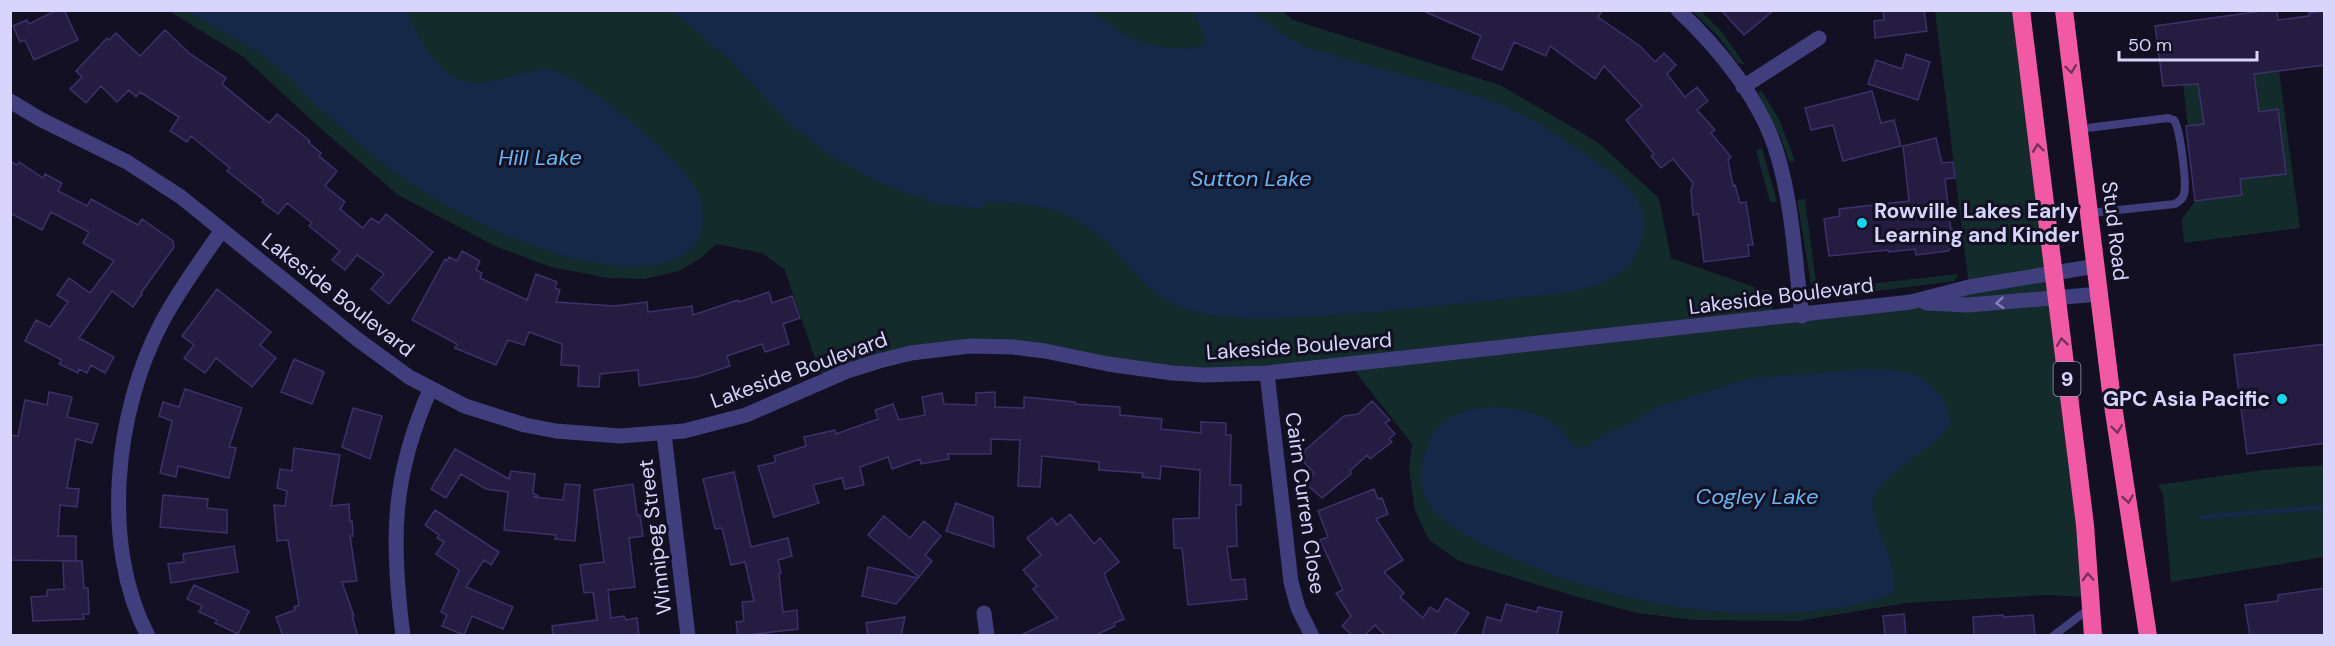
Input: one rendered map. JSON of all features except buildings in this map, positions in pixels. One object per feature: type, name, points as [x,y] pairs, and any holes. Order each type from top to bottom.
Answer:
[{"type":"highway","name":"9","points":[[2021,10],[2085,525],[2093,636]]},
{"type":"highway","name":"Stud Road","points":[[2064,10],[2112,392],[2148,636]]},
{"type":"street","points":[[1678,10],[1715,47],[1743,87],[1768,130],[1778,154],[1786,193],[1802,316]]},
{"type":"street","points":[[1743,87],[1819,38]]},
{"type":"street","name":"Lakeside Boulevard","points":[[10,101],[40,119],[135,167],[181,197],[382,359],[430,390],[495,417],[556,431],[620,436],[664,434],[714,424],[746,415],[847,371],[879,361],[933,350],[970,346],[1012,347],[1172,373],[1267,374],[1802,316],[1911,302],[1969,287],[2096,266]]},
{"type":"street","points":[[148,636],[131,596],[123,559],[119,493],[124,438],[135,390],[147,353],[182,287],[222,230]]},
{"type":"street","name":"Lakeside Boulevard","points":[[1911,302],[1968,305],[2100,294]]},
{"type":"street","name":"Cairn Curren Close","points":[[1267,374],[1291,582],[1298,608],[1312,636]]},
{"type":"street","points":[[403,636],[396,580],[395,531],[398,495],[405,457],[418,416],[430,390]]},
{"type":"street","name":"Winnipeg Street","points":[[664,434],[688,636]]},
{"type":"street","points":[[984,613],[987,636]]},
{"type":"lane","points":[[2078,129],[2168,118],[2174,120],[2179,129],[2185,190],[2180,201],[2175,204],[2090,213]]},
{"type":"lane","points":[[2053,636],[2090,608]]},
{"type":"green space","points":[[169,11],[1282,11],[1293,20],[1500,85],[1596,141],[1659,198],[1671,258],[1763,290],[1770,290],[1774,318],[1969,287],[1935,11],[2021,11],[2089,597],[2047,595],[1906,603],[1798,621],[1694,620],[1637,613],[1459,561],[1429,540],[1415,511],[1409,469],[1412,444],[1350,365],[1236,375],[970,346],[825,381],[785,270],[762,253],[716,244],[700,259],[679,271],[644,279],[608,278],[551,267],[497,247],[398,195],[320,128],[242,56]]},
{"type":"green space","points":[[1692,11],[1701,11],[1722,32],[1745,65],[1738,63],[1717,35]]},
{"type":"green space","points":[[2279,71],[2300,228],[2184,243],[2182,219],[2195,201],[2240,179],[2285,174],[2278,110],[2259,112],[2257,100],[2201,107],[2204,124],[2188,126],[2183,84]]},
{"type":"green space","points":[[1761,90],[1779,119],[1795,161],[1789,162],[1782,140],[1758,93]]},
{"type":"green space","points":[[1762,148],[1777,202],[1770,202],[1756,150]]},
{"type":"green space","points":[[1805,199],[1816,283],[1811,284],[1797,200]]},
{"type":"green space","points":[[1958,274],[1955,281],[1837,296],[1815,290]]},
{"type":"green space","points":[[2324,465],[2324,557],[2171,582],[2163,495],[2158,485],[2263,470]]},
{"type":"water","name":"Hill Lake","points":[[187,11],[406,11],[433,58],[458,79],[481,83],[542,70],[554,71],[568,77],[587,88],[630,121],[686,174],[701,202],[702,227],[697,241],[680,257],[673,260],[659,264],[626,266],[590,262],[551,252],[512,238],[439,201],[407,181],[339,126],[268,59]]},
{"type":"water","name":"Sutton Lake","points":[[673,11],[1088,11],[1135,40],[1184,49],[1202,45],[1205,38],[1191,11],[1252,11],[1282,34],[1305,47],[1485,99],[1505,106],[1545,127],[1614,175],[1633,193],[1643,215],[1644,228],[1641,242],[1636,255],[1628,265],[1608,280],[1584,289],[1558,294],[1285,318],[1205,314],[1177,306],[1158,295],[1103,240],[1074,218],[1043,207],[1026,204],[985,202],[983,209],[928,202],[925,197],[911,195],[871,178],[829,155],[789,123],[731,61]]},
{"type":"water","name":"Cogley Lake","points":[[1868,369],[1904,372],[1921,378],[1942,399],[1950,419],[1942,436],[1897,470],[1877,490],[1873,501],[1873,513],[1892,566],[1893,592],[1856,605],[1786,613],[1706,611],[1589,587],[1498,552],[1473,539],[1434,511],[1423,490],[1422,466],[1432,436],[1442,423],[1457,414],[1473,409],[1492,407],[1528,412],[1558,426],[1573,445],[1585,446],[1607,433],[1640,419],[1651,409],[1751,378]]},
{"type":"waterway","points":[[2201,517],[2324,507]]},
{"type":"place","name":"Rowville Lakes Early Learning and Kinder","points":[[1862,223]]},
{"type":"place","name":"GPC Asia Pacific","points":[[2282,399]]}]
